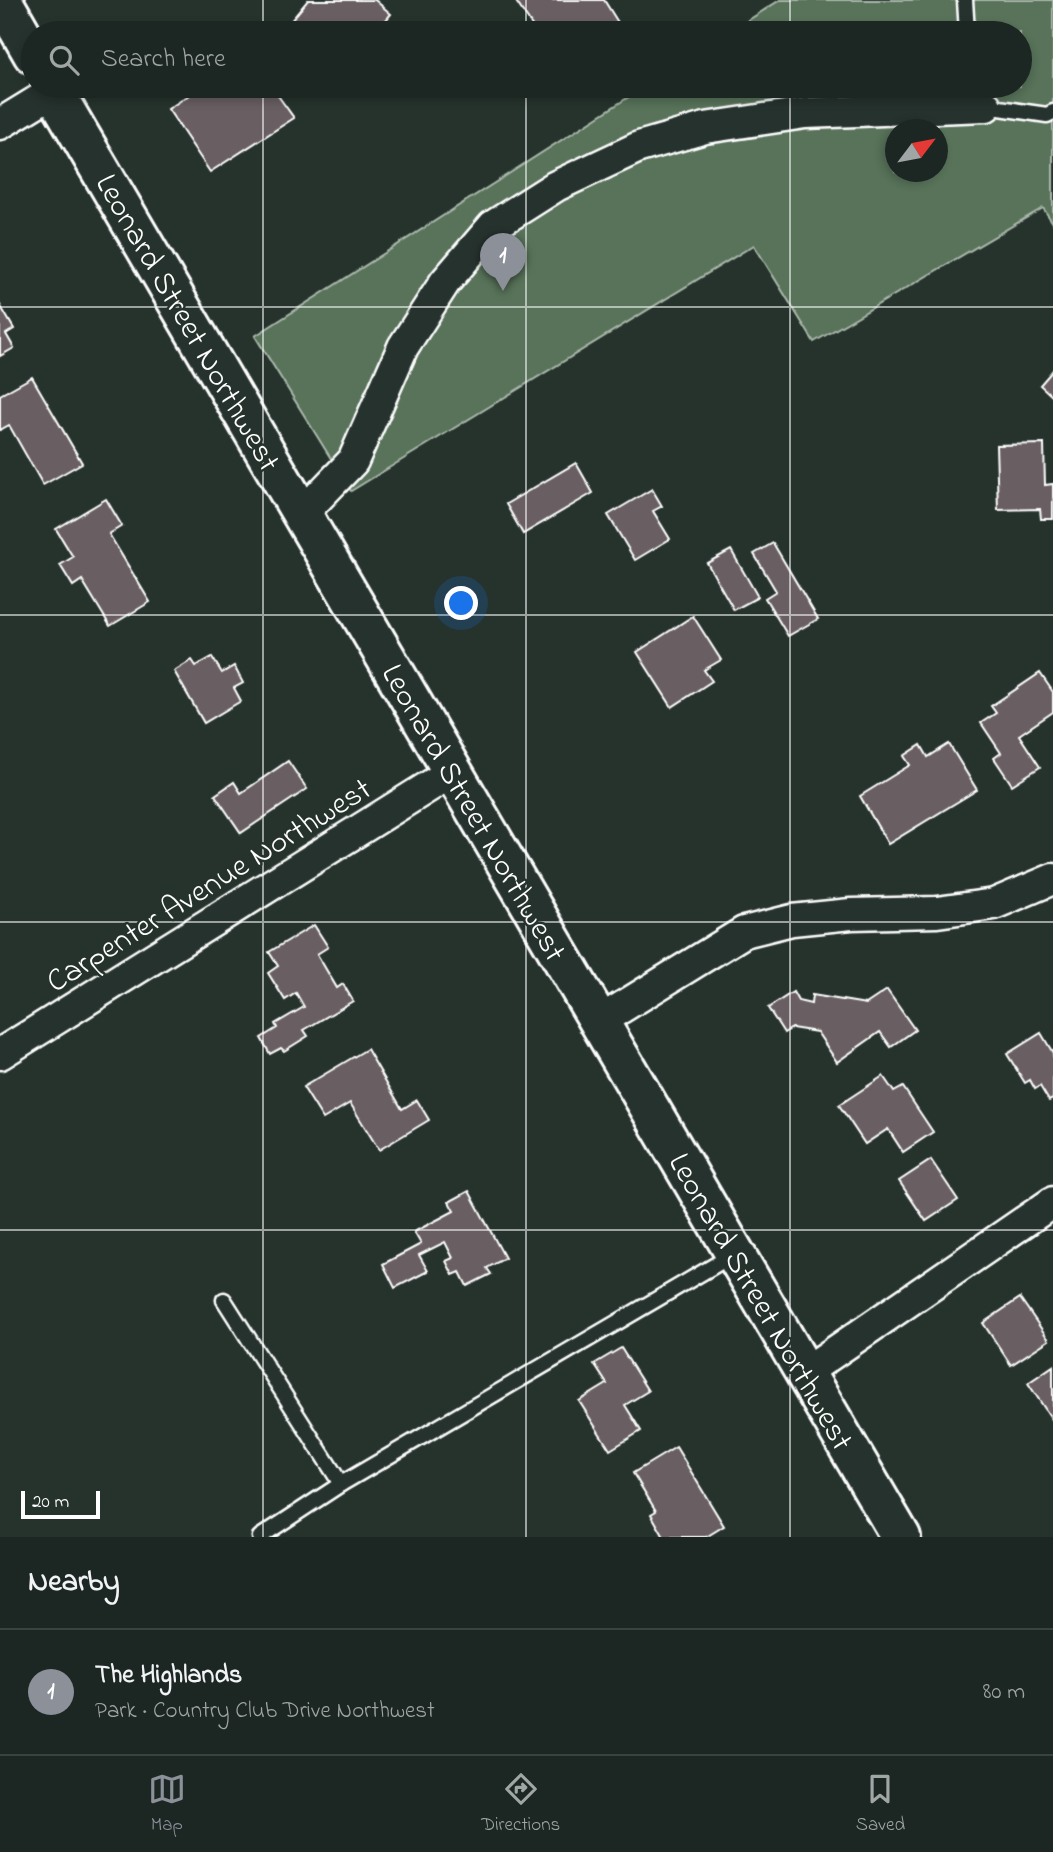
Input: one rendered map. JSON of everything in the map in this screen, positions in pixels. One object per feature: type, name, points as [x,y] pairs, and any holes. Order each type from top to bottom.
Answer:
[{"type":"main road","points":[[2,0],[21,33]]},
{"type":"main road","name":"Leonard Street Northwest","points":[[59,98],[901,1537]]},
{"type":"street","points":[[0,124],[38,98]]},
{"type":"street","points":[[301,515],[353,461],[403,347],[444,282],[493,226],[556,186],[639,147],[705,128],[805,113],[976,100]]},
{"type":"street","name":"Carpenter Avenue Northwest","points":[[0,1054],[453,772]]},
{"type":"street","points":[[598,1022],[744,932],[792,920],[851,914],[937,912],[995,904],[1053,879]]},
{"type":"street","points":[[804,1373],[1053,1202]]},
{"type":"lane","points":[[965,0],[966,21]]},
{"type":"lane","points":[[976,100],[1046,115],[1053,111]]},
{"type":"lane","points":[[260,1537],[341,1484],[734,1254]]},
{"type":"lane","points":[[224,1300],[341,1484]]},
{"type":"green space","points":[[780,0],[1053,0],[1053,223],[1043,208],[814,342],[754,245],[351,491],[255,336],[627,98],[1032,98],[1032,21],[747,21]]},
{"type":"building","points":[[308,0],[375,0],[391,14],[385,21],[291,21]]},
{"type":"building","points":[[515,0],[604,0],[617,21],[529,21]]},
{"type":"building","points":[[185,98],[280,98],[294,118],[210,172],[168,109]]},
{"type":"building","points":[[0,305],[14,329],[6,334],[14,348],[0,356]]},
{"type":"building","points":[[1053,370],[1053,397],[1040,385]]},
{"type":"building","points":[[32,377],[82,463],[43,485],[9,425],[0,430],[0,395]]},
{"type":"building","points":[[1044,444],[1045,485],[1053,484],[1053,519],[1041,519],[1040,509],[998,510],[996,445]]},
{"type":"building","points":[[576,463],[593,493],[523,534],[506,504]]},
{"type":"building","points":[[652,489],[662,506],[653,511],[670,539],[635,560],[608,515]]},
{"type":"building","points":[[106,499],[122,526],[109,534],[150,602],[110,626],[82,580],[73,586],[60,565],[73,557],[56,529]]},
{"type":"building","points":[[773,543],[818,619],[788,636],[765,598],[776,591],[754,554]]},
{"type":"building","points":[[731,550],[758,597],[734,610],[707,563]]},
{"type":"building","points":[[693,616],[721,660],[704,670],[712,681],[672,707],[637,652]]},
{"type":"building","points":[[212,657],[222,673],[234,666],[243,683],[234,688],[241,701],[204,723],[174,671],[192,660],[196,666]]},
{"type":"building","points":[[1040,673],[1053,692],[1053,712],[1019,735],[1040,767],[1012,785],[994,758],[1001,753],[981,723],[996,713],[991,706]]},
{"type":"building","points":[[949,744],[977,790],[888,844],[860,796],[910,765],[904,756],[921,745],[928,757]]},
{"type":"building","points":[[288,761],[307,789],[241,833],[215,795],[234,782],[241,793]]},
{"type":"building","points":[[314,925],[328,947],[317,954],[337,988],[343,984],[353,1001],[304,1030],[308,1036],[284,1051],[281,1048],[270,1054],[261,1038],[277,1028],[275,1024],[304,1007],[296,993],[285,1000],[268,973],[278,966],[269,952]]},
{"type":"building","points":[[887,990],[915,1030],[891,1047],[880,1032],[837,1062],[817,1032],[792,1028],[784,1033],[768,1008],[793,992],[798,1001],[811,1004],[812,995],[866,1004]]},
{"type":"building","points":[[1041,1033],[1053,1053],[1053,1099],[1049,1101],[1040,1086],[1035,1089],[1030,1080],[1025,1083],[1007,1054]]},
{"type":"building","points":[[367,1049],[402,1109],[417,1100],[429,1120],[379,1150],[350,1103],[323,1119],[303,1087]]},
{"type":"building","points":[[883,1076],[894,1092],[903,1087],[933,1132],[903,1152],[888,1129],[865,1144],[839,1105]]},
{"type":"building","points":[[931,1160],[958,1200],[926,1221],[899,1181]]},
{"type":"building","points":[[469,1191],[505,1258],[487,1268],[491,1274],[467,1286],[460,1272],[453,1275],[446,1261],[453,1258],[445,1242],[419,1255],[428,1271],[395,1288],[383,1264],[421,1244],[414,1232],[454,1211],[449,1202]]},
{"type":"building","points":[[1020,1298],[1049,1340],[1011,1365],[983,1323]]},
{"type":"building","points":[[621,1348],[648,1391],[625,1405],[641,1431],[610,1450],[579,1401],[607,1384],[594,1364]]},
{"type":"building","points":[[1053,1366],[1053,1421],[1028,1383]]},
{"type":"building","points":[[676,1447],[724,1526],[706,1537],[664,1537],[651,1514],[656,1511],[633,1473]]},
{"type":"place","name":"The Highlands","points":[[503,291]]}]
